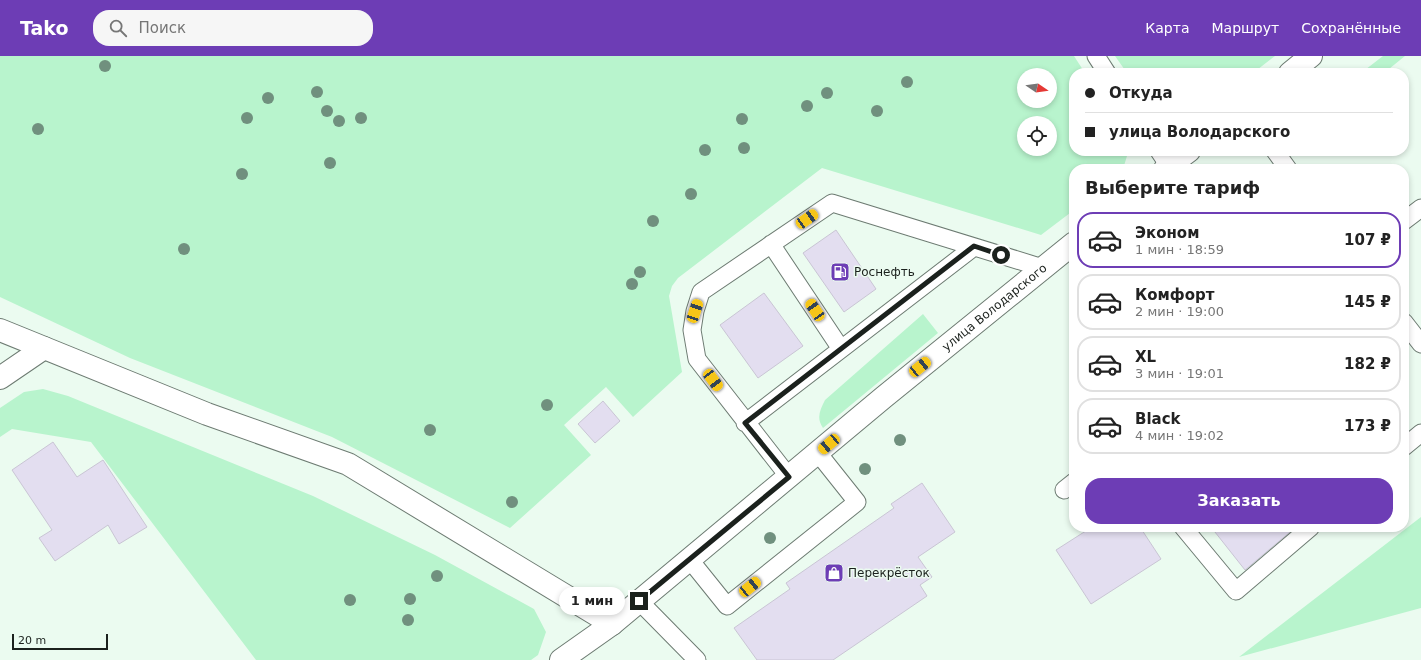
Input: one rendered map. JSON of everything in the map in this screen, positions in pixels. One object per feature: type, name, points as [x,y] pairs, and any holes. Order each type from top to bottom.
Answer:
[{"type":"street","points":[[1296,68],[1311,56]]},
{"type":"street","points":[[1164,162],[1178,156]]},
{"type":"street","name":"улица Володарского","points":[[561,660],[612,624],[1069,247]]},
{"type":"street","points":[[0,330],[207,414],[348,464],[612,624]]},
{"type":"street","points":[[0,378],[44,348]]},
{"type":"lane","points":[[1096,56],[1104,68]]},
{"type":"lane","points":[[789,477],[745,423],[697,359],[692,330],[695,311],[701,292],[832,203],[1043,268]]},
{"type":"lane","points":[[1409,217],[1421,208]]},
{"type":"lane","points":[[771,244],[841,349]]},
{"type":"lane","points":[[745,423],[974,246]]},
{"type":"lane","points":[[1409,328],[1421,344]]},
{"type":"lane","points":[[1409,443],[1421,433]]},
{"type":"lane","points":[[690,560],[727,606],[857,502],[818,453]]},
{"type":"lane","points":[[1187,532],[1236,591],[1305,532]]},
{"type":"lane","points":[[639,601],[697,660]]},
{"type":"green space","points":[[0,56],[1074,56],[1082,68],[1069,68],[1069,156],[1127,156],[1125,164],[1069,164],[1069,214],[1041,235],[822,168],[678,278],[672,286],[669,296],[682,372],[633,417],[606,387],[564,425],[591,455],[510,528],[332,437],[130,358],[0,297]]},
{"type":"green space","points":[[1115,56],[1275,56],[1259,68],[1123,68]]},
{"type":"green space","points":[[1383,56],[1405,56],[1390,68],[1367,68]]},
{"type":"green space","points":[[923,314],[938,333],[823,428],[819,417],[825,400]]},
{"type":"green space","points":[[43,389],[68,396],[313,496],[435,555],[534,609],[546,632],[538,655],[531,660],[256,660],[91,442],[12,429],[0,437],[0,408],[24,392]]},
{"type":"green space","points":[[1421,517],[1421,608],[1239,657],[1402,532],[1409,532],[1409,526]]},
{"type":"building","points":[[836,230],[876,289],[844,312],[803,253]]},
{"type":"building","points":[[764,293],[803,346],[758,378],[720,325]]},
{"type":"building","points":[[603,401],[620,421],[595,443],[578,424]]},
{"type":"building","points":[[53,442],[77,477],[103,460],[147,527],[119,544],[108,525],[55,561],[39,538],[52,530],[12,470]]},
{"type":"building","points":[[922,483],[955,532],[918,557],[932,577],[920,585],[927,596],[833,660],[757,660],[734,628],[790,589],[786,583],[894,508],[891,504]]},
{"type":"building","points":[[1084,532],[1143,532],[1161,559],[1091,604],[1056,550]]},
{"type":"building","points":[[1215,532],[1290,532],[1245,570]]},
{"type":"place","name":"Роснефть","points":[[840,272]]},
{"type":"place","name":"Перекрёсток","points":[[834,573]]},
{"type":"route","points":[[639,601],[789,477],[745,423],[974,246],[1001,255]]}]
